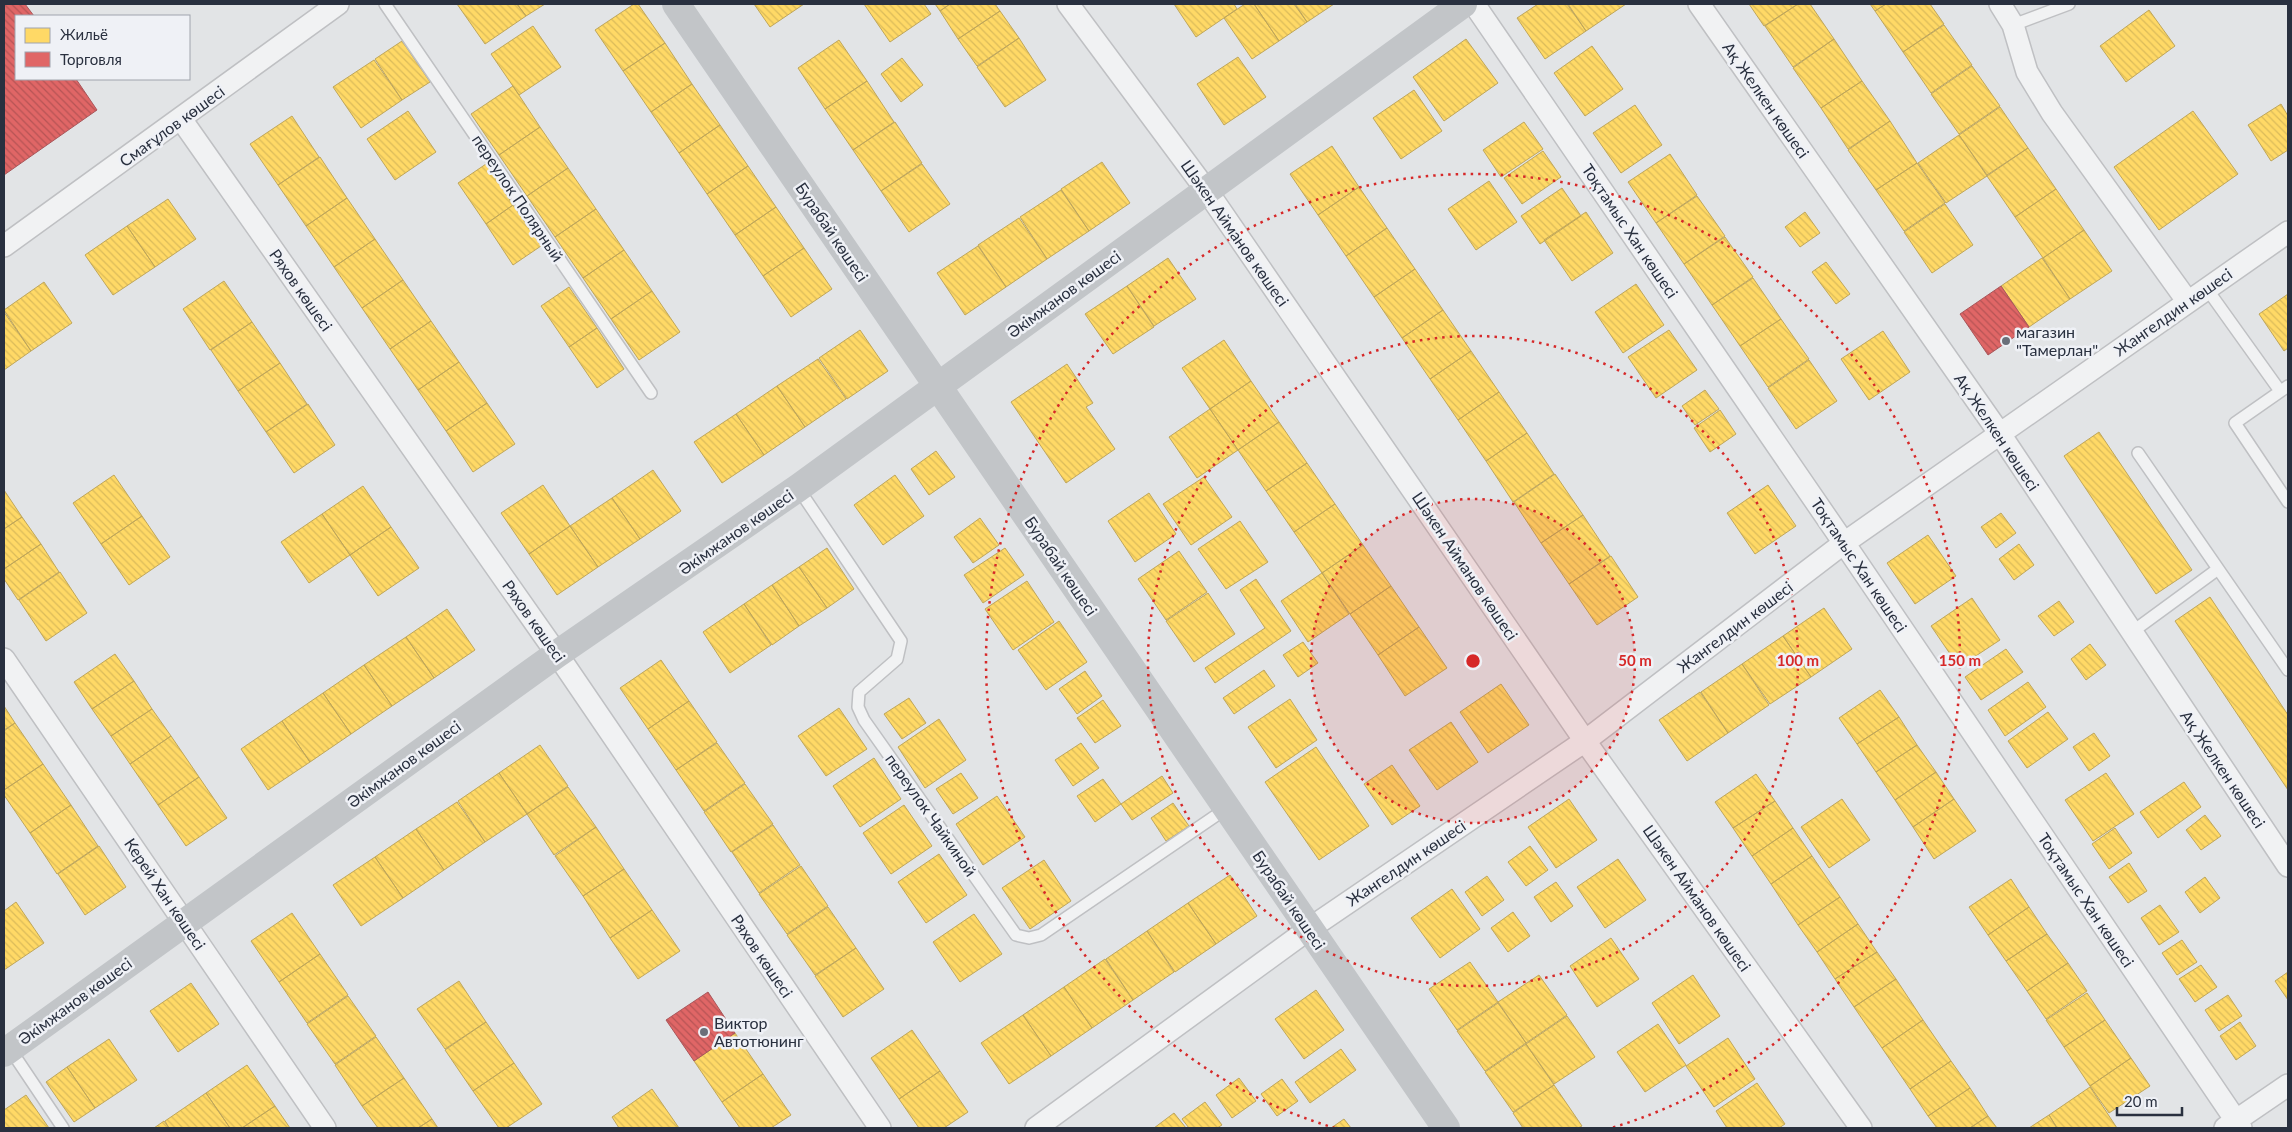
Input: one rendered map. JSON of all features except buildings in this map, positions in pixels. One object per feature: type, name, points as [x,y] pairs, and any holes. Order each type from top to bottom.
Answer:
[{"type":"main road","name":"Бурабай көшесі","points":[[676,4],[1446,1128]]},
{"type":"main road","name":"Әкімжанов көшесі","points":[[7,1051],[557,654],[798,488],[1463,4]]},
{"type":"street","name":"Смағұлов көшесі","points":[[4,246],[338,4]]},
{"type":"street","name":"Шәкен Айманов көшесі","points":[[1068,4],[1207,191],[1585,741],[1861,1128]]},
{"type":"street","name":"Тоқтамыс Хан көшесі","points":[[1474,4],[1844,543],[2234,1126]]},
{"type":"street","name":"Ақ Желкен көшесі","points":[[1699,4],[2000,434],[2288,866]]},
{"type":"street","points":[[2000,4],[2012,25],[2028,72],[2052,113],[2188,302]]},
{"type":"street","name":"Ряхов көшесі","points":[[181,119],[557,654],[880,1128]]},
{"type":"street","name":"Жангелдин көшесі","points":[[1036,1128],[1309,930],[1585,741],[1844,543],[2288,232]]},
{"type":"street","name":"Керей Хан көшесі","points":[[4,659],[325,1128]]},
{"type":"street","points":[[2234,1126],[2288,1085]]},
{"type":"lane","name":"переулок Полярный","points":[[385,4],[651,393]]},
{"type":"lane","points":[[2012,25],[2069,4]]},
{"type":"lane","points":[[2206,289],[2284,389],[2235,423],[2288,502]]},
{"type":"lane","points":[[2138,453],[2288,670]]},
{"type":"lane","name":"переулок Чайкиной","points":[[798,488],[901,641],[897,659],[859,692],[858,706],[864,720],[1016,935],[1029,938],[1041,935],[1227,808]]},
{"type":"lane","points":[[2132,632],[2218,569]]},
{"type":"lane","points":[[7,1051],[64,1128]]},
{"type":"place","name":"магазин \"Тамерлан\"","points":[[2006,341]]},
{"type":"place","name":"Виктор Автотюнинг","points":[[704,1032]]}]
